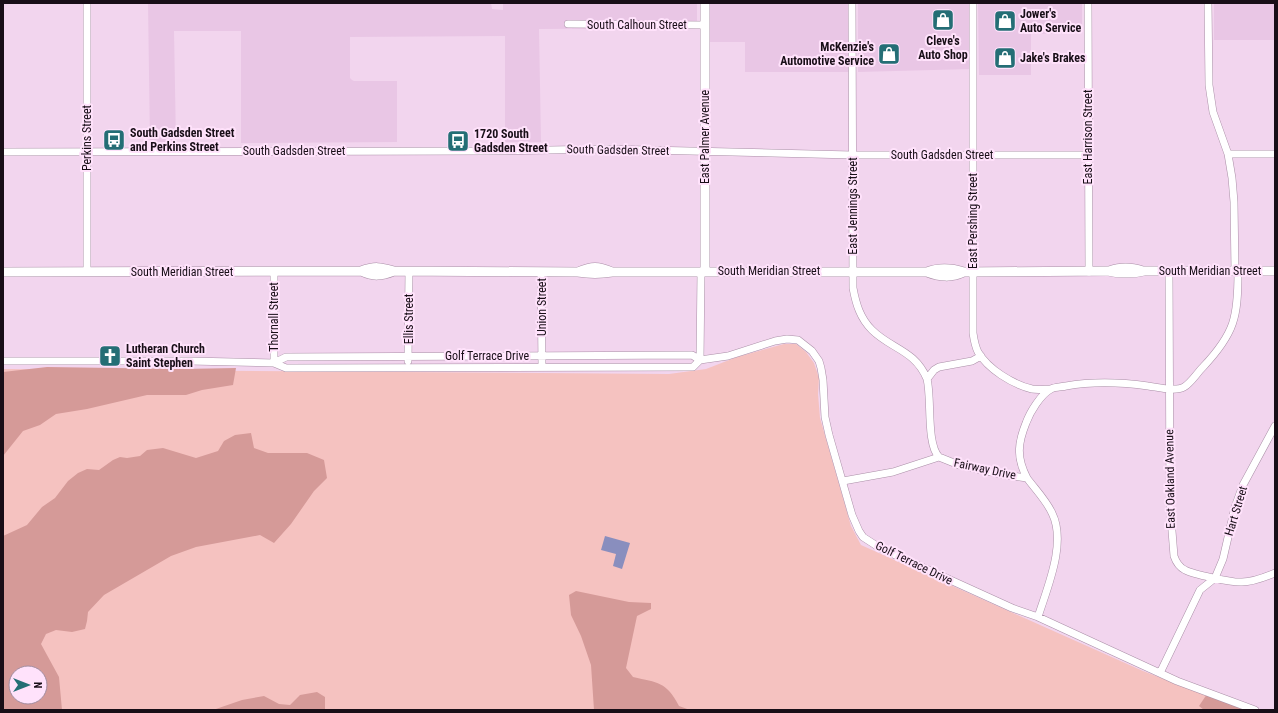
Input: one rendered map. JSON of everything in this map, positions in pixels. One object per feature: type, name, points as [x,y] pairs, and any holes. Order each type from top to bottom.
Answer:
[{"type":"street","name":"Perkins Street","points":[[86,272],[87,3]]},
{"type":"street","name":"East Palmer Avenue","points":[[700,360],[706,152],[705,3]]},
{"type":"street","name":"East Jennings Street","points":[[852,3],[853,288],[859,312],[865,321],[879,336],[914,359],[920,366],[927,379],[929,387],[931,431],[934,451],[939,457]]},
{"type":"street","name":"East Pershing Street","points":[[973,3],[973,155],[968,272],[973,333],[977,350],[993,368],[1018,384],[1032,389],[1051,389],[1101,382],[1120,382],[1169,389]]},
{"type":"street","name":"East Harrison Street","points":[[1088,3],[1089,272]]},
{"type":"street","points":[[1169,272],[1169,389],[1183,387],[1217,352],[1227,337],[1233,324],[1237,309],[1232,178],[1228,154],[1213,112],[1210,94],[1208,75],[1208,3]]},
{"type":"street","name":"South Calhoun Street","points":[[568,24],[705,25]]},
{"type":"street","name":"South Gadsden Street","points":[[3,152],[490,151],[605,149],[852,155],[1088,155]]},
{"type":"street","points":[[1228,154],[1275,154]]},
{"type":"street","name":"South Meridian Street","points":[[3,272],[361,271],[373,267],[394,271],[541,272],[578,272],[590,267],[602,267],[612,272],[927,272],[945,268],[968,272],[1089,272],[1108,271],[1120,267],[1144,271],[1169,272],[1275,272]]},
{"type":"street","name":"Thornall Street","points":[[274,271],[274,363]]},
{"type":"street","name":"Ellis Street","points":[[408,367],[409,271]]},
{"type":"street","name":"Union Street","points":[[541,272],[542,367]]},
{"type":"street","name":"Golf Terrace Drive","points":[[3,361],[190,361],[274,363],[286,368],[693,367],[700,360],[728,356],[775,341],[793,339],[804,343],[816,356],[821,368],[824,380],[825,417],[829,435],[855,522],[859,532],[866,539],[880,548],[1012,608],[1038,617],[1177,681],[1255,710]]},
{"type":"street","name":"Golf Terrace Drive","points":[[274,363],[286,357],[408,356],[692,355],[700,360]]},
{"type":"street","points":[[927,379],[934,370],[939,367],[972,361],[981,356]]},
{"type":"street","points":[[1027,478],[1022,468],[1019,454],[1020,439],[1027,420],[1038,401],[1051,389]]},
{"type":"street","name":"East Oakland Avenue","points":[[1169,389],[1170,506],[1174,556],[1180,567],[1185,571],[1228,581],[1242,582],[1256,580],[1275,573]]},
{"type":"street","name":"Hart Street","points":[[1215,578],[1223,559],[1234,507],[1243,485],[1275,426]]},
{"type":"street","name":"Fairway Drive","points":[[843,481],[893,472],[939,457],[959,465],[1005,476],[1027,478],[1052,512],[1057,531],[1056,553],[1052,572],[1038,617]]},
{"type":"street","points":[[1160,673],[1200,590],[1215,578]]},
{"type":"shaded area","points":[[148,3],[491,3],[492,9],[503,10],[503,3],[697,3],[697,28],[539,29],[541,142],[505,142],[505,36],[350,37],[350,78],[352,80],[397,81],[397,142],[241,143],[241,31],[174,31],[176,143],[150,142]]},
{"type":"shaded area","points":[[710,3],[849,3],[849,72],[745,72],[745,42],[709,42]]},
{"type":"shaded area","points":[[858,3],[970,3],[971,69],[858,72]]},
{"type":"shaded area","points":[[978,3],[1082,3],[1082,33],[1031,34],[1031,75],[979,75]]},
{"type":"shaded area","points":[[1214,3],[1275,3],[1275,40],[1214,40]]},
{"type":"shaded area","points":[[784,344],[796,344],[806,352],[814,363],[819,378],[818,394],[820,418],[851,526],[861,545],[1143,671],[1245,710],[3,710],[3,369],[669,374],[706,369],[737,357]]},
{"type":"shaded area","points":[[47,367],[182,369],[236,368],[233,385],[202,390],[186,395],[147,395],[87,409],[56,414],[40,425],[23,431],[3,456],[3,372]]},
{"type":"shaded area","points":[[251,433],[254,448],[268,453],[307,453],[324,460],[327,478],[314,491],[291,524],[274,543],[260,535],[196,547],[171,556],[104,595],[88,612],[85,629],[72,632],[56,630],[46,634],[41,644],[59,677],[62,710],[3,710],[3,536],[27,525],[42,507],[55,498],[68,481],[78,473],[87,469],[99,470],[120,457],[127,458],[140,456],[147,450],[163,448],[196,458],[218,451],[224,441],[235,435]]},
{"type":"shaded area","points":[[576,591],[629,602],[651,603],[651,609],[637,616],[626,668],[633,677],[655,682],[665,687],[679,706],[690,710],[594,710],[591,665],[581,636],[571,615],[569,595]]},
{"type":"shaded area","points":[[317,692],[325,697],[325,710],[213,710],[242,700],[264,696],[279,704],[290,705],[300,695]]},
{"type":"shaded area","points":[[1207,694],[1247,710],[1204,710],[1199,706]]},
{"type":"water","points":[[605,536],[630,543],[622,569],[613,566],[616,554],[601,550]]},
{"type":"place","name":"Cleve's Auto Shop","points":[[943,20]]},
{"type":"place","name":"Jower's Auto Service","points":[[1005,21]]},
{"type":"place","name":"McKenzie's Automotive Service","points":[[889,54]]},
{"type":"place","name":"Jake's Brakes","points":[[1005,58]]},
{"type":"place","name":"South Gadsden Street and Perkins Street","points":[[114,140]]},
{"type":"place","name":"1720 South Gadsden Street","points":[[458,141]]},
{"type":"place","name":"Lutheran Church Saint Stephen","points":[[110,356]]}]
